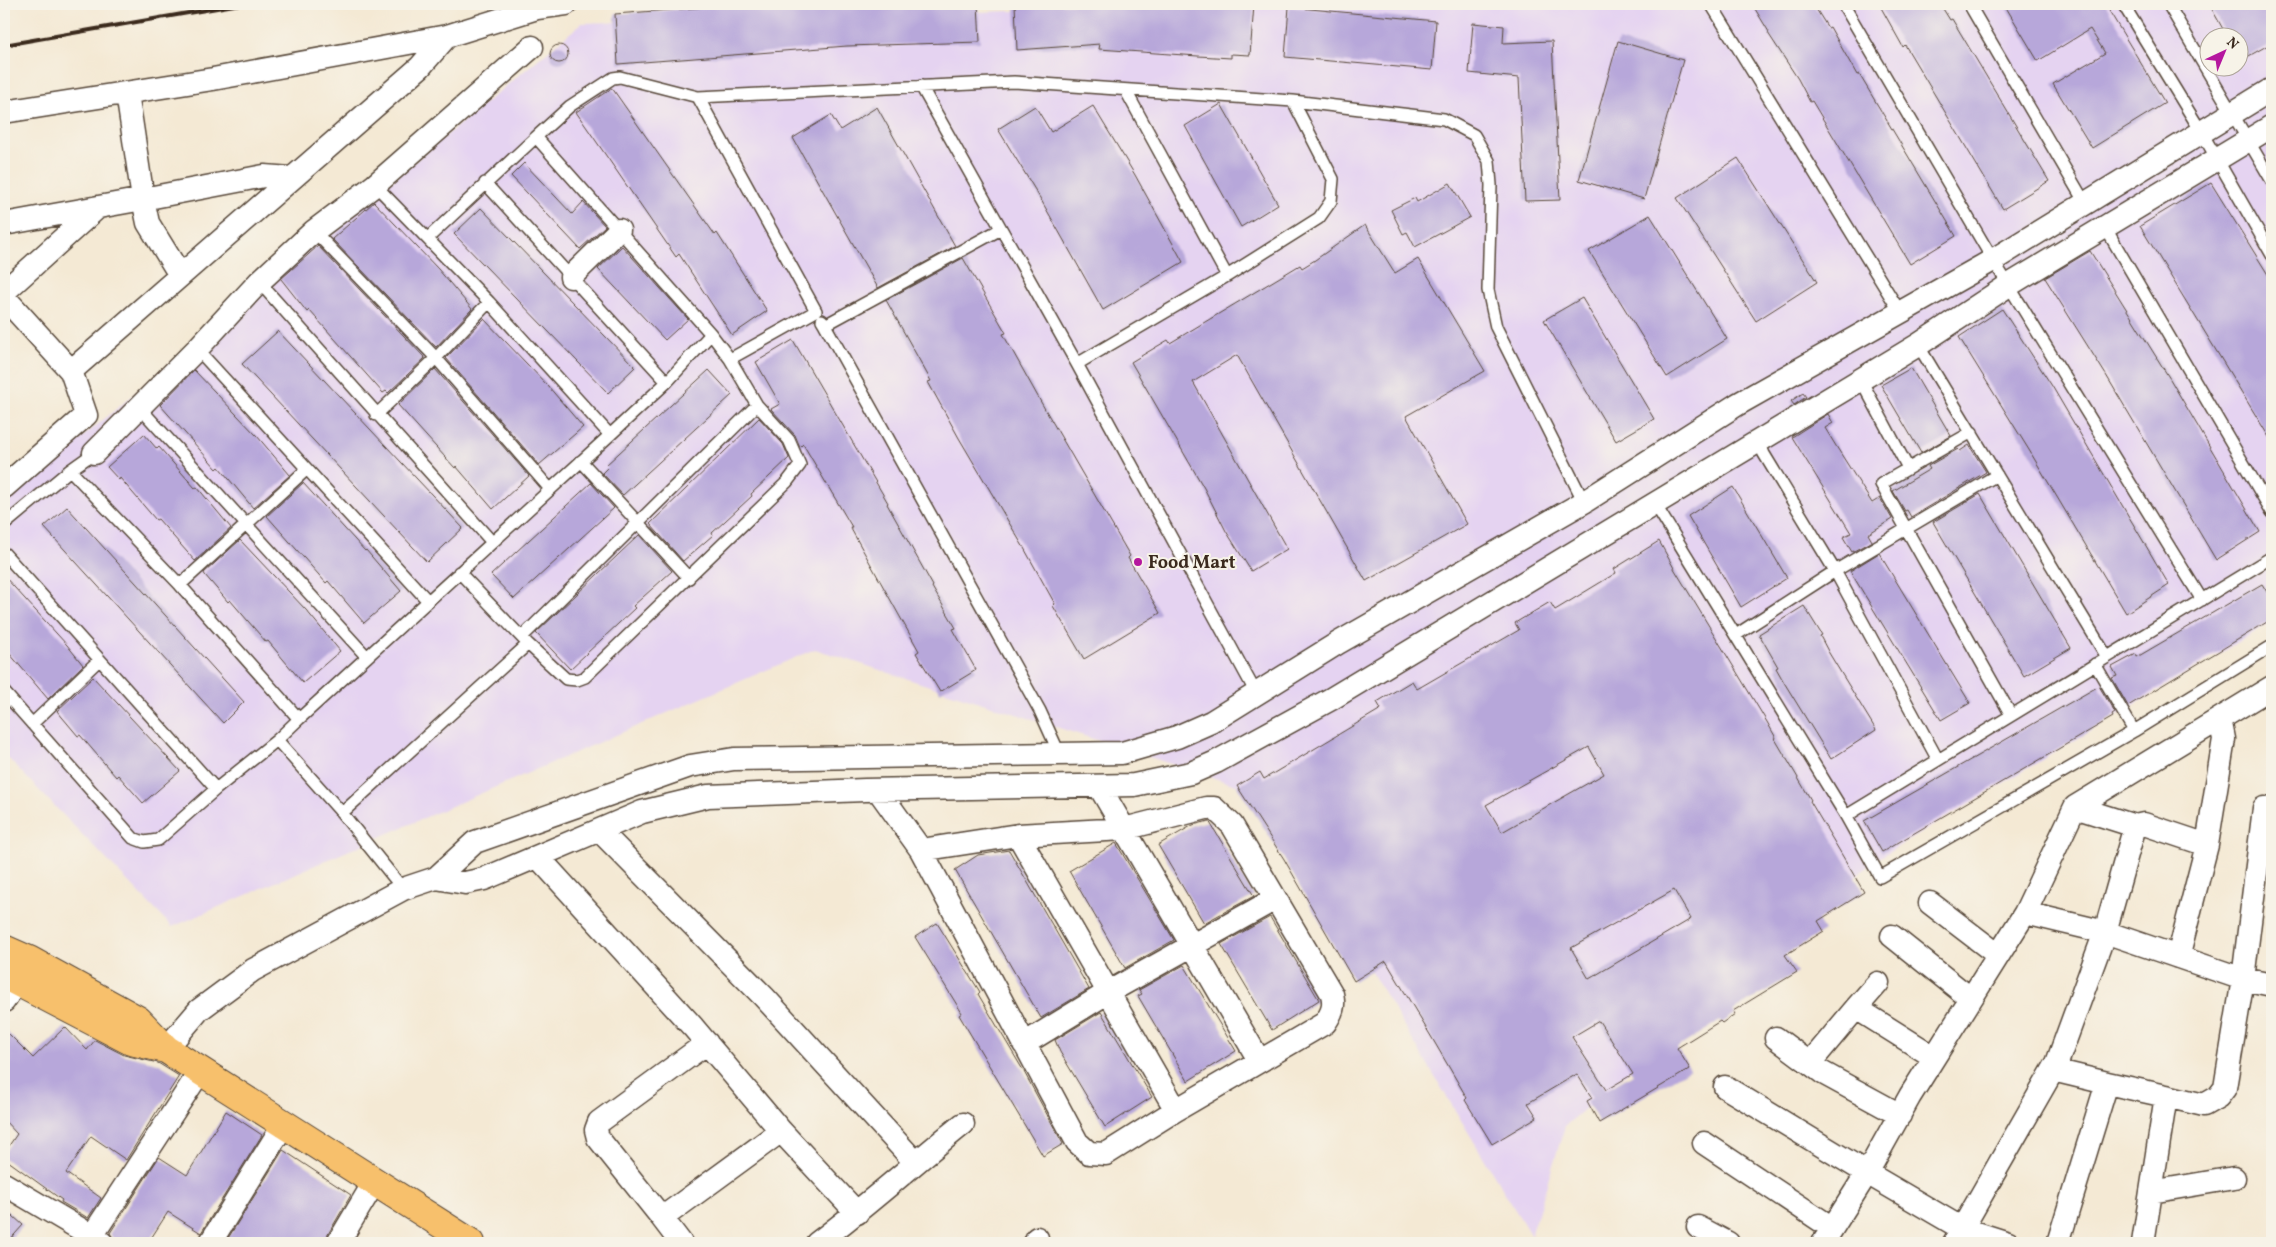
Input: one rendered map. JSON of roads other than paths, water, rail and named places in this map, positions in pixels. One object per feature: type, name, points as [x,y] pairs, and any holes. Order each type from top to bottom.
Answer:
[{"type":"main road","points":[[4,949],[28,960],[138,1020],[166,1049],[202,1070],[471,1243]]},
{"type":"main road","points":[[8,986],[130,1041],[166,1049]]},
{"type":"street","points":[[4,112],[127,93],[447,36],[537,8],[566,4]]},
{"type":"street","points":[[71,371],[420,67],[447,36]]},
{"type":"street","points":[[94,453],[197,349],[259,282],[314,231],[375,185],[532,47]]},
{"type":"street","points":[[166,1049],[199,1010],[253,970],[403,889],[436,878],[475,842],[690,766],[734,759],[1122,753],[1177,737],[1211,722],[1338,643],[1584,502],[1738,404],[1993,260],[2272,89]]},
{"type":"street","points":[[127,93],[148,223],[180,275]]},
{"type":"street","points":[[436,878],[465,883],[484,878],[642,812],[708,796],[878,790],[1134,786],[1191,773],[1216,762],[1331,699],[1860,378],[1918,345],[2009,285],[2272,126]]},
{"type":"street","points":[[4,224],[264,176],[291,178]]},
{"type":"street","points":[[4,292],[98,207]]},
{"type":"street","points":[[571,277],[619,230]]},
{"type":"street","points":[[4,297],[71,371],[86,415],[4,487]]},
{"type":"street","points":[[1704,1143],[1827,1236],[1868,1173],[1934,1057],[2025,913],[2075,806],[2272,687]]},
{"type":"street","points":[[2178,957],[2207,845],[2224,739],[2220,719]]},
{"type":"street","points":[[1099,786],[1259,1060]]},
{"type":"street","points":[[878,790],[920,850],[1077,1142],[1089,1153],[1106,1154],[1259,1060],[1325,1023],[1332,1013],[1334,1002],[1332,994],[1232,825],[1214,808],[1206,808],[1124,829],[1018,835],[920,850]]},
{"type":"street","points":[[2075,806],[2135,826],[2144,824],[2207,845]]},
{"type":"street","points":[[2054,1070],[2204,1105],[2218,1097],[2225,1088],[2243,979],[2262,896],[2264,808]]},
{"type":"street","points":[[1957,1236],[2054,1070],[2105,932],[2135,826]]},
{"type":"street","points":[[600,831],[764,997],[915,1162]]},
{"type":"street","points":[[1018,835],[1107,993],[1176,1110]]},
{"type":"street","points":[[538,857],[707,1043],[780,1131],[857,1214]]},
{"type":"street","points":[[1024,1044],[1107,993],[1275,899]]},
{"type":"street","points":[[1930,903],[1998,955]]},
{"type":"street","points":[[2025,913],[2105,932],[2243,979],[2272,986]]},
{"type":"street","points":[[1892,936],[1971,999]]},
{"type":"street","points":[[1810,1063],[1878,983]]},
{"type":"street","points":[[1856,1008],[1934,1057]]},
{"type":"street","points":[[1776,1038],[1823,1073],[1900,1115]]},
{"type":"street","points":[[682,1243],[598,1138],[596,1130],[599,1122],[707,1043]]},
{"type":"street","points":[[4,1184],[97,1240],[202,1070]]},
{"type":"street","points":[[2058,1243],[2107,1083]]},
{"type":"street","points":[[1725,1087],[1868,1173],[1957,1236],[2008,1243]]},
{"type":"street","points":[[2143,1243],[2166,1096]]},
{"type":"street","points":[[210,1243],[284,1124]]},
{"type":"street","points":[[817,1243],[857,1214],[915,1162],[963,1124]]},
{"type":"street","points":[[662,1218],[780,1131]]},
{"type":"street","points":[[2151,1192],[2234,1178]]},
{"type":"street","points":[[338,1243],[374,1181]]},
{"type":"street","points":[[1698,1227],[1728,1243]]},
{"type":"lane","points":[[1710,4],[1900,312]]},
{"type":"lane","points":[[1843,4],[1993,260],[2202,600]]},
{"type":"lane","points":[[1969,4],[2085,203]]},
{"type":"lane","points":[[2123,4],[2202,133],[2272,255]]},
{"type":"lane","points":[[2168,4],[2272,181]]},
{"type":"lane","points":[[428,238],[570,106],[613,78],[620,76],[698,96],[1014,82],[1293,101],[1444,119],[1474,135],[1489,161],[1488,290],[1496,327],[1584,502]]},
{"type":"lane","points":[[921,86],[1077,364],[1256,693]]},
{"type":"lane","points":[[1126,91],[1227,276]]},
{"type":"lane","points":[[698,96],[1040,711],[1060,755]]},
{"type":"lane","points":[[1077,364],[1227,276],[1320,218],[1331,201],[1333,179],[1293,101]]},
{"type":"lane","points":[[460,572],[525,640],[566,679],[577,680],[585,677],[689,578],[787,482],[800,465],[789,440],[758,405],[730,359],[711,334],[536,137]]},
{"type":"lane","points":[[485,184],[667,382]]},
{"type":"lane","points":[[375,185],[490,302],[610,435]]},
{"type":"lane","points":[[2105,226],[2272,512]]},
{"type":"lane","points":[[825,324],[1001,229]]},
{"type":"lane","points":[[314,231],[436,358],[550,489]]},
{"type":"lane","points":[[259,282],[376,415],[492,542]]},
{"type":"lane","points":[[376,415],[436,358],[490,302]]},
{"type":"lane","points":[[730,359],[816,311]]},
{"type":"lane","points":[[4,692],[133,838],[144,842],[158,840],[276,740],[610,435],[667,382],[711,334]]},
{"type":"lane","points":[[1918,345],[2108,656]]},
{"type":"lane","points":[[197,349],[428,601]]},
{"type":"lane","points":[[1860,378],[1908,468]]},
{"type":"lane","points":[[342,813],[525,640],[637,522],[758,405]]},
{"type":"lane","points":[[140,408],[367,657]]},
{"type":"lane","points":[[1972,432],[1881,484],[1905,530],[2011,715]]},
{"type":"lane","points":[[1758,440],[1764,454],[1835,571],[1938,760]]},
{"type":"lane","points":[[4,525],[70,470],[94,453]]},
{"type":"lane","points":[[581,461],[689,578]]},
{"type":"lane","points":[[180,585],[245,524],[308,469]]},
{"type":"lane","points":[[70,470],[180,585],[299,719]]},
{"type":"lane","points":[[1736,635],[1835,571],[1997,475]]},
{"type":"lane","points":[[1655,504],[1846,816],[1880,877],[2134,731],[2272,646]]},
{"type":"lane","points":[[4,554],[216,789]]},
{"type":"lane","points":[[1846,816],[2269,559],[2272,571]]},
{"type":"lane","points":[[32,724],[99,660]]},
{"type":"lane","points":[[2095,664],[2134,731]]},
{"type":"lane","points":[[276,740],[342,813],[403,889]]},
{"type":"railway","points":[[4,45],[240,4]]},
{"type":"place","name":"Food Mart","points":[[1138,562]]}]
